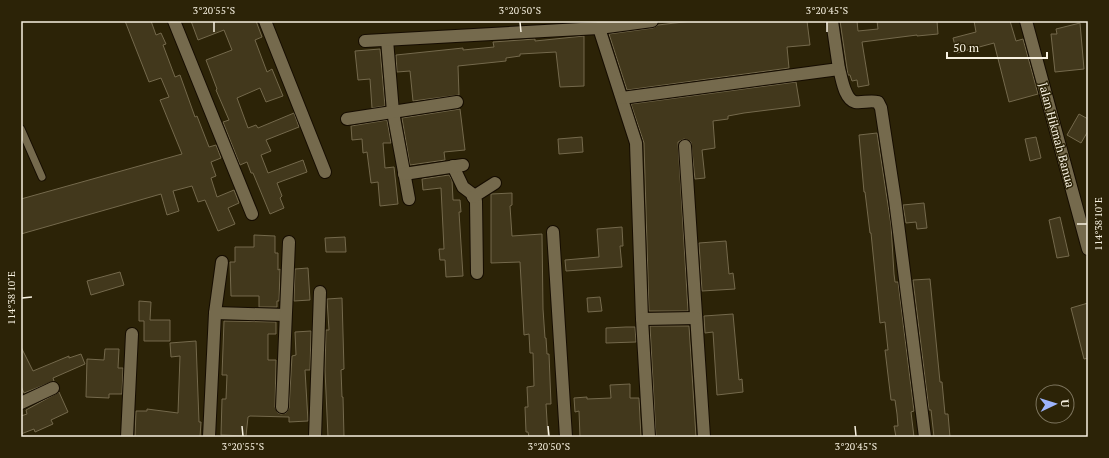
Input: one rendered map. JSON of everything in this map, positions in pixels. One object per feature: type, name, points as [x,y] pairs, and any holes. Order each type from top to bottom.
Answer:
[{"type":"street","points":[[174,21],[252,214]]},
{"type":"street","points":[[265,21],[325,172]]},
{"type":"street","points":[[365,41],[599,28],[652,21]]},
{"type":"street","points":[[832,21],[839,69],[846,92],[851,100],[855,102],[874,101],[878,102],[881,108],[895,200],[925,437]]},
{"type":"street","name":"Jalan Hikmah Banua","points":[[1026,21],[1083,211],[1088,249]]},
{"type":"street","points":[[599,28],[636,143],[642,319],[650,437]]},
{"type":"street","points":[[387,40],[393,112],[409,199]]},
{"type":"street","points":[[622,98],[839,69]]},
{"type":"street","points":[[346,119],[457,102]]},
{"type":"street","points":[[685,146],[704,437]]},
{"type":"street","points":[[404,174],[458,166],[463,187],[476,200],[477,273]]},
{"type":"street","points":[[473,197],[495,183]]},
{"type":"street","points":[[553,232],[566,437]]},
{"type":"street","points":[[282,407],[289,242]]},
{"type":"street","points":[[209,437],[215,313],[222,262]]},
{"type":"street","points":[[315,437],[320,292]]},
{"type":"street","points":[[215,313],[285,314]]},
{"type":"street","points":[[642,319],[696,318]]},
{"type":"street","points":[[127,437],[132,334]]},
{"type":"street","points":[[21,403],[53,388]]},
{"type":"lane","points":[[21,129],[42,177]]},
{"type":"building","points":[[125,21],[151,21],[156,35],[161,33],[166,44],[163,45],[175,77],[180,75],[195,117],[197,116],[209,147],[216,145],[221,158],[211,162],[216,176],[211,178],[217,197],[234,190],[239,203],[228,208],[235,224],[218,231],[205,200],[198,202],[192,186],[173,191],[179,211],[167,215],[161,194],[21,234],[21,199],[182,154],[160,100],[169,97],[161,78],[149,82]]},
{"type":"building","points":[[191,21],[256,21],[262,37],[255,40],[267,72],[272,69],[283,96],[266,102],[260,88],[237,98],[248,128],[256,125],[258,128],[294,113],[299,127],[266,140],[271,151],[261,155],[268,173],[303,160],[307,172],[277,183],[282,196],[280,198],[284,208],[270,214],[247,162],[240,165],[223,122],[229,120],[216,90],[217,89],[206,60],[232,50],[224,30],[198,40]]},
{"type":"building","points":[[692,21],[807,21],[810,45],[787,47],[789,68],[627,90],[609,34],[653,28],[658,25]]},
{"type":"building","points":[[840,21],[857,21],[858,31],[878,29],[877,21],[937,21],[938,34],[917,35],[862,42],[869,85],[858,87],[857,80],[852,81],[850,75],[848,75]]},
{"type":"building","points":[[974,21],[1010,21],[1016,41],[1023,39],[1038,94],[1009,102],[994,43],[957,53],[953,38],[976,32]]},
{"type":"building","points":[[1080,23],[1084,69],[1055,72],[1051,34],[1057,34],[1056,29]]},
{"type":"building","points":[[584,36],[584,86],[560,87],[556,52],[520,54],[520,56],[506,58],[506,61],[458,66],[459,95],[413,101],[410,71],[397,72],[396,55],[463,48],[463,50],[494,47],[493,42],[535,39],[535,41]]},
{"type":"building","points":[[380,49],[385,106],[372,108],[370,79],[358,80],[355,51]]},
{"type":"building","points":[[796,82],[800,106],[744,113],[728,116],[728,119],[713,121],[715,148],[702,150],[705,178],[695,179],[691,142],[684,139],[678,142],[688,311],[649,311],[644,143],[631,104]]},
{"type":"building","points":[[460,109],[465,150],[444,152],[445,160],[410,165],[402,118]]},
{"type":"building","points":[[1079,114],[1088,119],[1088,131],[1081,143],[1067,135]]},
{"type":"building","points":[[387,120],[391,143],[383,143],[385,168],[394,167],[398,204],[380,206],[378,182],[371,183],[367,152],[363,153],[362,139],[352,140],[351,126]]},
{"type":"building","points":[[877,133],[891,225],[895,282],[898,282],[914,411],[911,412],[914,437],[896,437],[894,426],[898,426],[897,414],[895,400],[891,400],[885,350],[888,350],[885,322],[880,323],[871,233],[864,192],[859,135]]},
{"type":"building","points":[[582,137],[583,152],[559,154],[558,139]]},
{"type":"building","points":[[1036,137],[1041,158],[1030,161],[1025,139]]},
{"type":"building","points":[[449,175],[452,180],[453,200],[460,200],[461,212],[459,212],[463,276],[446,277],[445,260],[440,260],[439,249],[444,249],[441,188],[423,190],[422,179]]},
{"type":"building","points":[[512,193],[512,205],[510,206],[512,236],[542,234],[543,309],[547,354],[549,354],[551,404],[546,404],[548,437],[529,437],[528,432],[526,432],[525,407],[528,407],[527,387],[534,386],[533,353],[530,353],[529,334],[524,335],[520,262],[491,263],[491,194]]},
{"type":"building","points":[[924,203],[927,228],[917,229],[916,222],[906,223],[903,205]]},
{"type":"building","points":[[1060,217],[1069,256],[1057,258],[1049,220]]},
{"type":"building","points":[[622,227],[623,246],[620,246],[622,267],[566,271],[565,260],[599,257],[597,229]]},
{"type":"building","points":[[254,235],[275,236],[275,253],[278,253],[278,270],[280,269],[279,301],[277,301],[277,307],[259,307],[259,296],[231,296],[230,262],[235,262],[235,247],[254,247]]},
{"type":"building","points":[[345,237],[346,252],[326,252],[325,238]]},
{"type":"building","points":[[726,241],[729,274],[733,273],[735,289],[702,291],[699,243]]},
{"type":"building","points":[[308,268],[310,300],[294,301],[295,269]]},
{"type":"building","points":[[120,272],[124,285],[91,295],[87,281]]},
{"type":"building","points":[[930,279],[940,382],[942,382],[945,414],[948,414],[950,437],[934,437],[931,410],[929,410],[913,280]]},
{"type":"building","points":[[600,297],[602,311],[588,312],[587,298]]},
{"type":"building","points":[[342,298],[344,369],[341,370],[344,437],[328,437],[325,370],[326,330],[329,330],[327,299]]},
{"type":"building","points":[[139,301],[151,302],[150,320],[170,320],[170,341],[144,341],[144,321],[139,321]]},
{"type":"building","points":[[1088,303],[1088,358],[1084,359],[1071,308]]},
{"type":"building","points":[[733,314],[739,380],[742,379],[743,392],[717,395],[713,332],[705,333],[704,316]]},
{"type":"building","points":[[224,321],[276,322],[276,334],[268,334],[268,360],[276,360],[275,407],[278,413],[281,414],[286,413],[289,408],[292,356],[296,355],[295,332],[311,331],[310,370],[305,370],[308,421],[289,422],[289,417],[250,416],[248,417],[246,436],[221,435],[222,399],[226,399],[227,375],[222,375]]},
{"type":"building","points":[[650,326],[689,326],[696,437],[656,437]]},
{"type":"building","points":[[635,327],[636,342],[606,343],[606,328]]},
{"type":"building","points":[[196,341],[199,422],[201,422],[200,437],[135,437],[136,411],[147,411],[147,409],[178,413],[180,356],[171,357],[170,343]]},
{"type":"building","points":[[21,347],[33,371],[69,356],[69,358],[81,354],[85,364],[53,378],[54,381],[24,393],[21,386]]},
{"type":"building","points":[[105,349],[119,349],[118,368],[123,368],[122,394],[109,394],[109,398],[86,397],[87,359],[104,360]]},
{"type":"building","points":[[630,384],[630,398],[639,398],[641,437],[580,437],[579,411],[575,412],[574,398],[611,398],[610,385]]},
{"type":"building","points":[[59,392],[68,412],[51,420],[53,424],[35,432],[34,429],[21,434],[21,416],[27,414],[26,410]]}]
